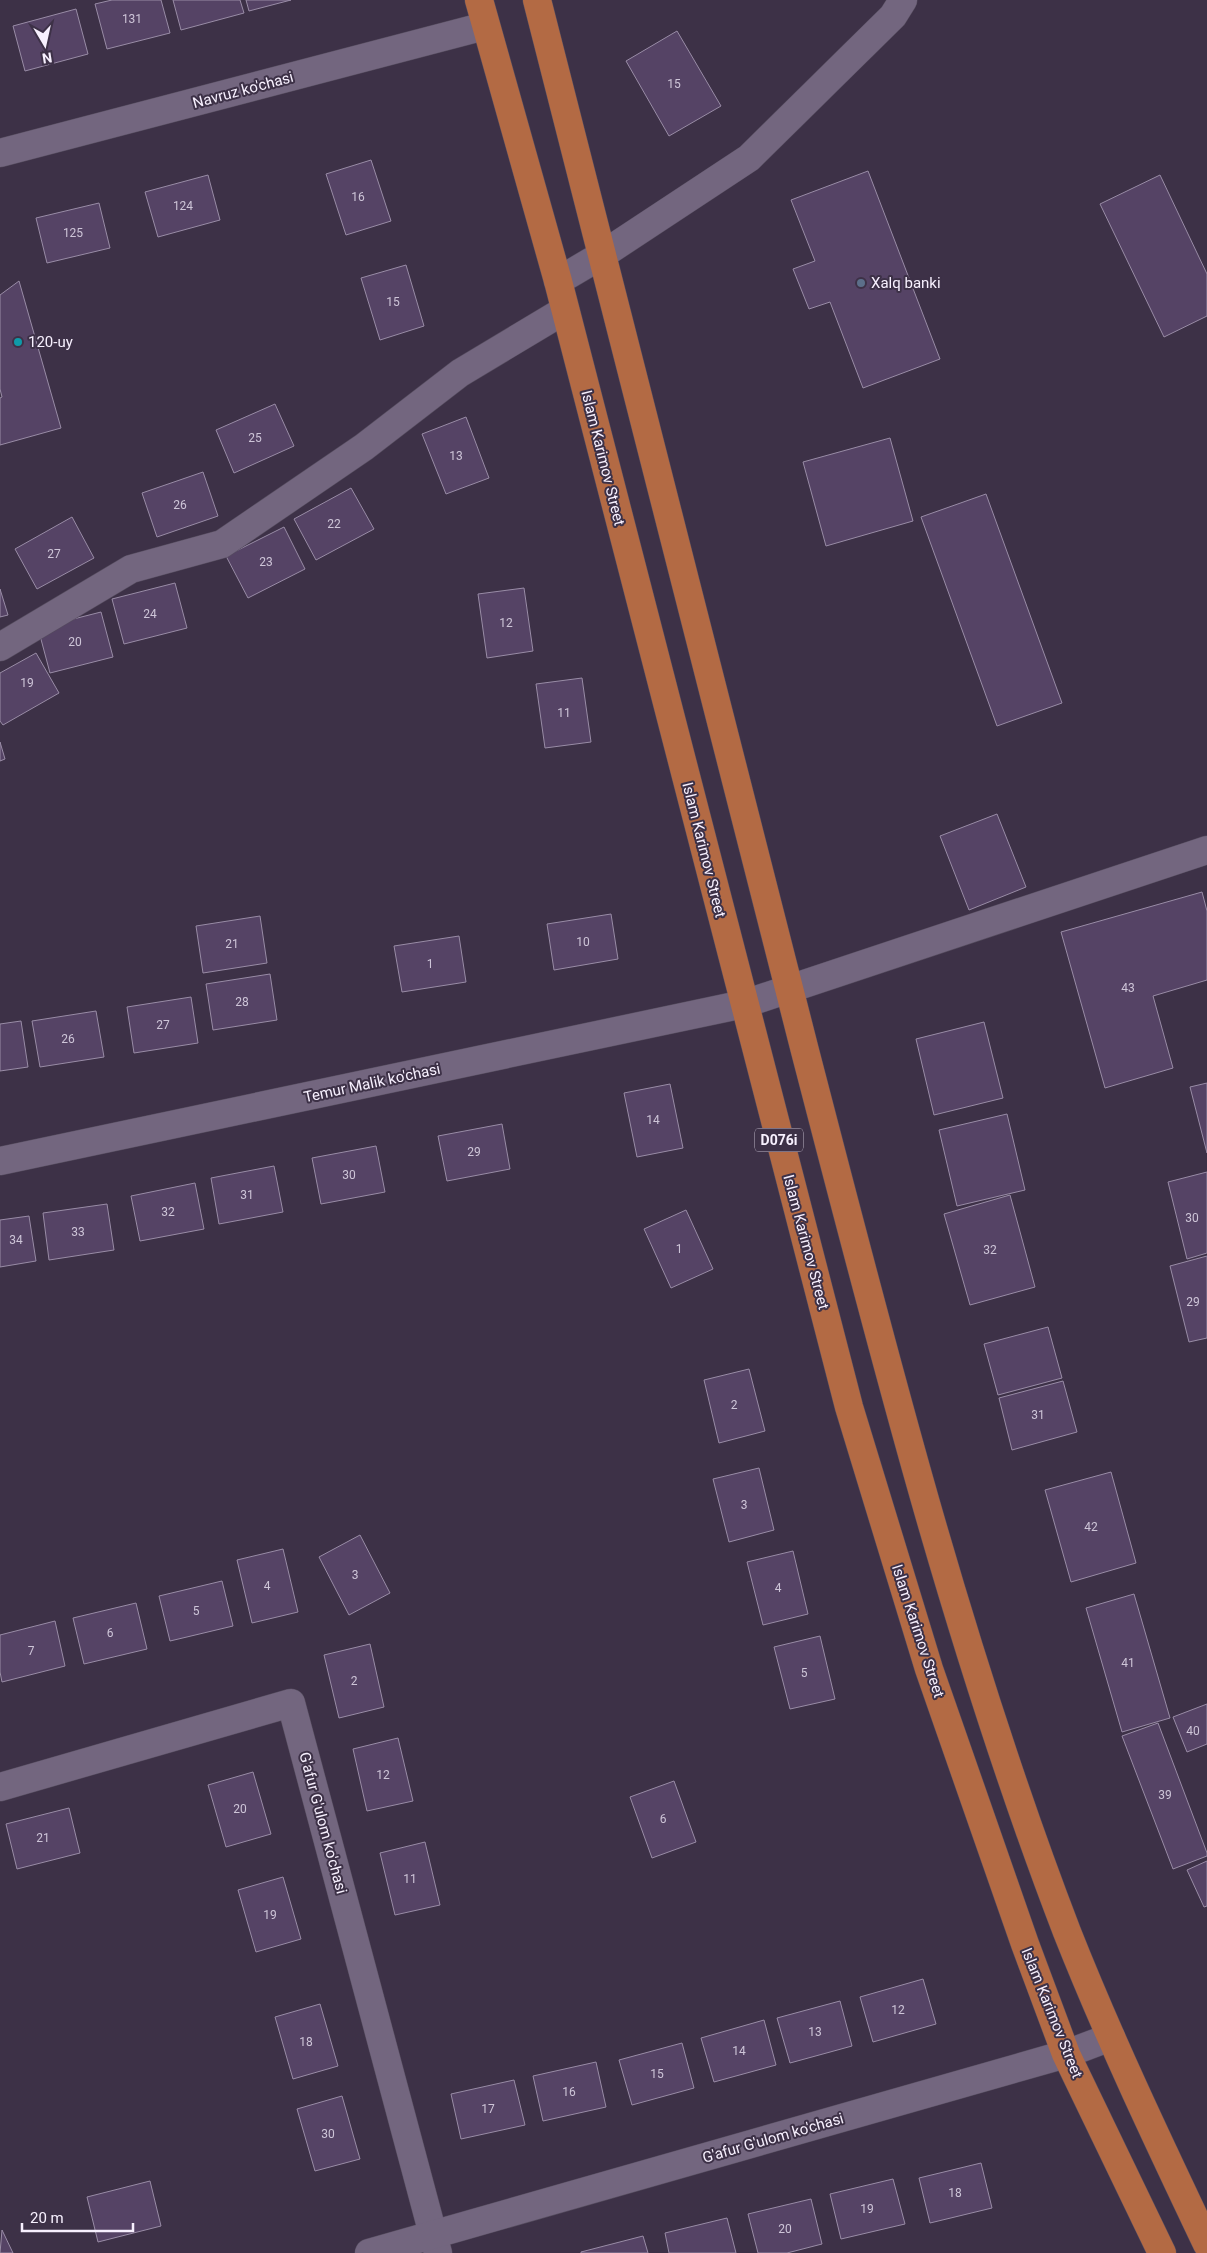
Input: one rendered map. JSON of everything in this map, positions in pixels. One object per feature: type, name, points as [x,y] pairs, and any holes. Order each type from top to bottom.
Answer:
[{"type":"main road","name":"D076i","points":[[537,0],[688,599],[904,1432],[1010,1774],[1067,1931],[1111,2037],[1207,2244]]},
{"type":"main road","name":"Islam Karimov Street","points":[[482,13],[558,281],[849,1407],[917,1631],[1018,1926],[1066,2054],[1162,2253]]},
{"type":"street","points":[[558,281],[602,255],[749,158],[892,16],[903,0]]},
{"type":"street","name":"Navruz ko'chasi","points":[[0,153],[482,13]]},
{"type":"street","points":[[0,647],[131,569],[222,544],[364,447],[460,373],[565,310]]},
{"type":"street","name":"Temur Malik ko'chasi","points":[[0,1161],[744,1004],[1207,850]]},
{"type":"street","name":"G'afur G'ulom ko'chasi","points":[[0,1787],[291,1703],[435,2244]]},
{"type":"street","name":"G'afur G'ulom ko'chasi","points":[[369,2253],[435,2244],[1066,2054],[1111,2037]]},
{"type":"building","points":[[112,0],[161,0],[170,33],[107,49],[95,4]]},
{"type":"building","points":[[173,0],[240,0],[244,13],[181,30]]},
{"type":"building","points":[[246,0],[291,0],[249,11]]},
{"type":"building","points":[[76,9],[88,54],[25,71],[13,26]]},
{"type":"building","points":[[677,31],[721,106],[669,136],[626,61]]},
{"type":"building","points":[[371,160],[391,221],[346,235],[326,174]]},
{"type":"building","points":[[868,171],[940,359],[863,388],[830,302],[809,309],[793,269],[815,261],[791,200]]},
{"type":"building","points":[[208,175],[220,220],[158,237],[145,192]]},
{"type":"building","points":[[1160,175],[1207,274],[1207,316],[1164,337],[1100,204]]},
{"type":"building","points":[[99,203],[110,248],[47,263],[36,218]]},
{"type":"building","points":[[406,265],[424,326],[380,340],[361,278]]},
{"type":"building","name":"120-uy","points":[[19,281],[61,428],[0,445],[0,398],[2,397],[0,389],[0,295]]},
{"type":"building","points":[[275,404],[294,446],[234,473],[216,430]]},
{"type":"building","points":[[466,417],[489,478],[446,494],[422,434]]},
{"type":"building","points":[[890,438],[913,521],[826,546],[803,462]]},
{"type":"building","points":[[203,472],[218,516],[157,537],[142,493]]},
{"type":"building","points":[[351,488],[374,529],[316,560],[294,519]]},
{"type":"building","points":[[986,494],[1062,703],[997,726],[921,517]]},
{"type":"building","points":[[72,517],[94,558],[37,589],[15,549]]},
{"type":"building","points":[[284,527],[305,569],[248,598],[226,556]]},
{"type":"building","points":[[175,583],[187,628],[124,644],[112,599]]},
{"type":"building","points":[[524,588],[533,651],[487,658],[478,594]]},
{"type":"building","points":[[0,589],[8,615],[0,617]]},
{"type":"building","points":[[101,612],[113,657],[50,673],[38,628]]},
{"type":"building","points":[[36,653],[59,693],[3,725],[0,721],[0,673]]},
{"type":"building","points":[[582,678],[591,742],[545,748],[536,684]]},
{"type":"building","points":[[0,742],[5,759],[0,761]]},
{"type":"building","points":[[997,814],[1026,887],[969,910],[940,836]]},
{"type":"building","points":[[1202,892],[1207,911],[1207,980],[1153,996],[1173,1068],[1105,1088],[1061,932]]},
{"type":"building","points":[[611,914],[618,959],[554,970],[547,924]]},
{"type":"building","points":[[260,916],[267,963],[203,973],[196,926]]},
{"type":"building","points":[[459,936],[466,982],[402,992],[394,946]]},
{"type":"building","points":[[270,974],[277,1020],[213,1030],[206,984]]},
{"type":"building","points":[[191,997],[198,1043],[134,1053],[127,1007]]},
{"type":"building","points":[[96,1011],[104,1057],[40,1067],[32,1021]]},
{"type":"building","points":[[21,1021],[28,1067],[0,1071],[0,1024]]},
{"type":"building","points":[[984,1022],[1003,1098],[934,1115],[916,1039]]},
{"type":"building","points":[[1207,1083],[1207,1153],[1190,1087]]},
{"type":"building","points":[[670,1084],[683,1148],[637,1157],[624,1093]]},
{"type":"building","points":[[1007,1114],[1025,1190],[957,1206],[939,1130]]},
{"type":"building","points":[[502,1124],[510,1169],[447,1181],[438,1136]]},
{"type":"building","points":[[376,1146],[385,1192],[321,1204],[312,1158]]},
{"type":"building","points":[[274,1166],[283,1212],[219,1224],[211,1178]]},
{"type":"building","points":[[1207,1172],[1207,1253],[1187,1259],[1168,1182]]},
{"type":"building","points":[[195,1183],[204,1229],[140,1241],[131,1196]]},
{"type":"building","points":[[1010,1195],[1035,1287],[970,1305],[944,1214]]},
{"type":"building","points":[[107,1204],[114,1250],[49,1260],[43,1213]]},
{"type":"building","points":[[686,1210],[713,1269],[671,1288],[644,1229]]},
{"type":"building","points":[[29,1216],[36,1261],[0,1267],[0,1220]]},
{"type":"building","points":[[1207,1256],[1207,1338],[1189,1342],[1170,1266]]},
{"type":"building","points":[[1048,1327],[1062,1378],[998,1395],[984,1344]]},
{"type":"building","points":[[749,1369],[765,1431],[719,1443],[704,1380]]},
{"type":"building","points":[[1063,1381],[1077,1432],[1012,1450],[999,1398]]},
{"type":"building","points":[[759,1468],[774,1530],[729,1542],[713,1479]]},
{"type":"building","points":[[1111,1472],[1136,1563],[1071,1582],[1045,1490]]},
{"type":"building","points":[[360,1535],[390,1593],[349,1615],[319,1557]]},
{"type":"building","points":[[283,1549],[298,1612],[252,1623],[237,1560]]},
{"type":"building","points":[[793,1551],[808,1614],[763,1625],[747,1562]]},
{"type":"building","points":[[222,1581],[233,1626],[170,1641],[159,1596]]},
{"type":"building","points":[[1134,1594],[1170,1718],[1122,1732],[1086,1608]]},
{"type":"building","points":[[136,1603],[147,1649],[84,1664],[73,1618]]},
{"type":"building","points":[[55,1621],[65,1666],[2,1682],[0,1672],[0,1635]]},
{"type":"building","points":[[820,1636],[835,1699],[790,1709],[774,1647]]},
{"type":"building","points":[[370,1644],[384,1707],[339,1718],[324,1655]]},
{"type":"building","points":[[1207,1704],[1207,1744],[1187,1752],[1173,1717]]},
{"type":"building","points":[[1158,1723],[1207,1853],[1207,1856],[1173,1869],[1122,1736]]},
{"type":"building","points":[[398,1738],[413,1801],[367,1811],[353,1749]]},
{"type":"building","points":[[253,1772],[271,1834],[226,1847],[208,1785]]},
{"type":"building","points":[[674,1781],[696,1842],[652,1858],[630,1797]]},
{"type":"building","points":[[69,1808],[80,1853],[17,1869],[6,1824]]},
{"type":"building","points":[[425,1842],[440,1905],[395,1915],[380,1853]]},
{"type":"building","points":[[1207,1861],[1207,1906],[1204,1907],[1187,1870]]},
{"type":"building","points":[[283,1877],[301,1939],[256,1952],[238,1890]]},
{"type":"building","points":[[923,1979],[936,2024],[873,2042],[860,1997]]},
{"type":"building","points":[[840,2001],[852,2046],[790,2063],[777,2018]]},
{"type":"building","points":[[320,2004],[338,2066],[293,2079],[275,2017]]},
{"type":"building","points":[[764,2020],[776,2065],[714,2082],[701,2038]]},
{"type":"building","points":[[682,2043],[694,2088],[632,2105],[619,2060]]},
{"type":"building","points":[[596,2062],[606,2107],[543,2121],[533,2076]]},
{"type":"building","points":[[514,2080],[525,2125],[461,2139],[451,2094]]},
{"type":"building","points":[[342,2096],[360,2159],[315,2171],[297,2109]]},
{"type":"building","points":[[981,2163],[992,2208],[930,2223],[919,2178]]},
{"type":"building","points":[[893,2179],[905,2224],[841,2239],[830,2194]]},
{"type":"building","points":[[150,2181],[161,2226],[98,2242],[87,2197]]},
{"type":"building","points":[[811,2199],[822,2244],[787,2253],[758,2253],[748,2214]]},
{"type":"building","points":[[727,2218],[736,2253],[669,2253],[665,2233]]},
{"type":"building","points":[[2,2230],[13,2253],[0,2253]]},
{"type":"building","points":[[643,2236],[648,2253],[581,2253],[581,2252]]},
{"type":"place","name":"Xalq banki","points":[[861,283]]},
{"type":"place","name":"120-uy","points":[[18,342]]}]
